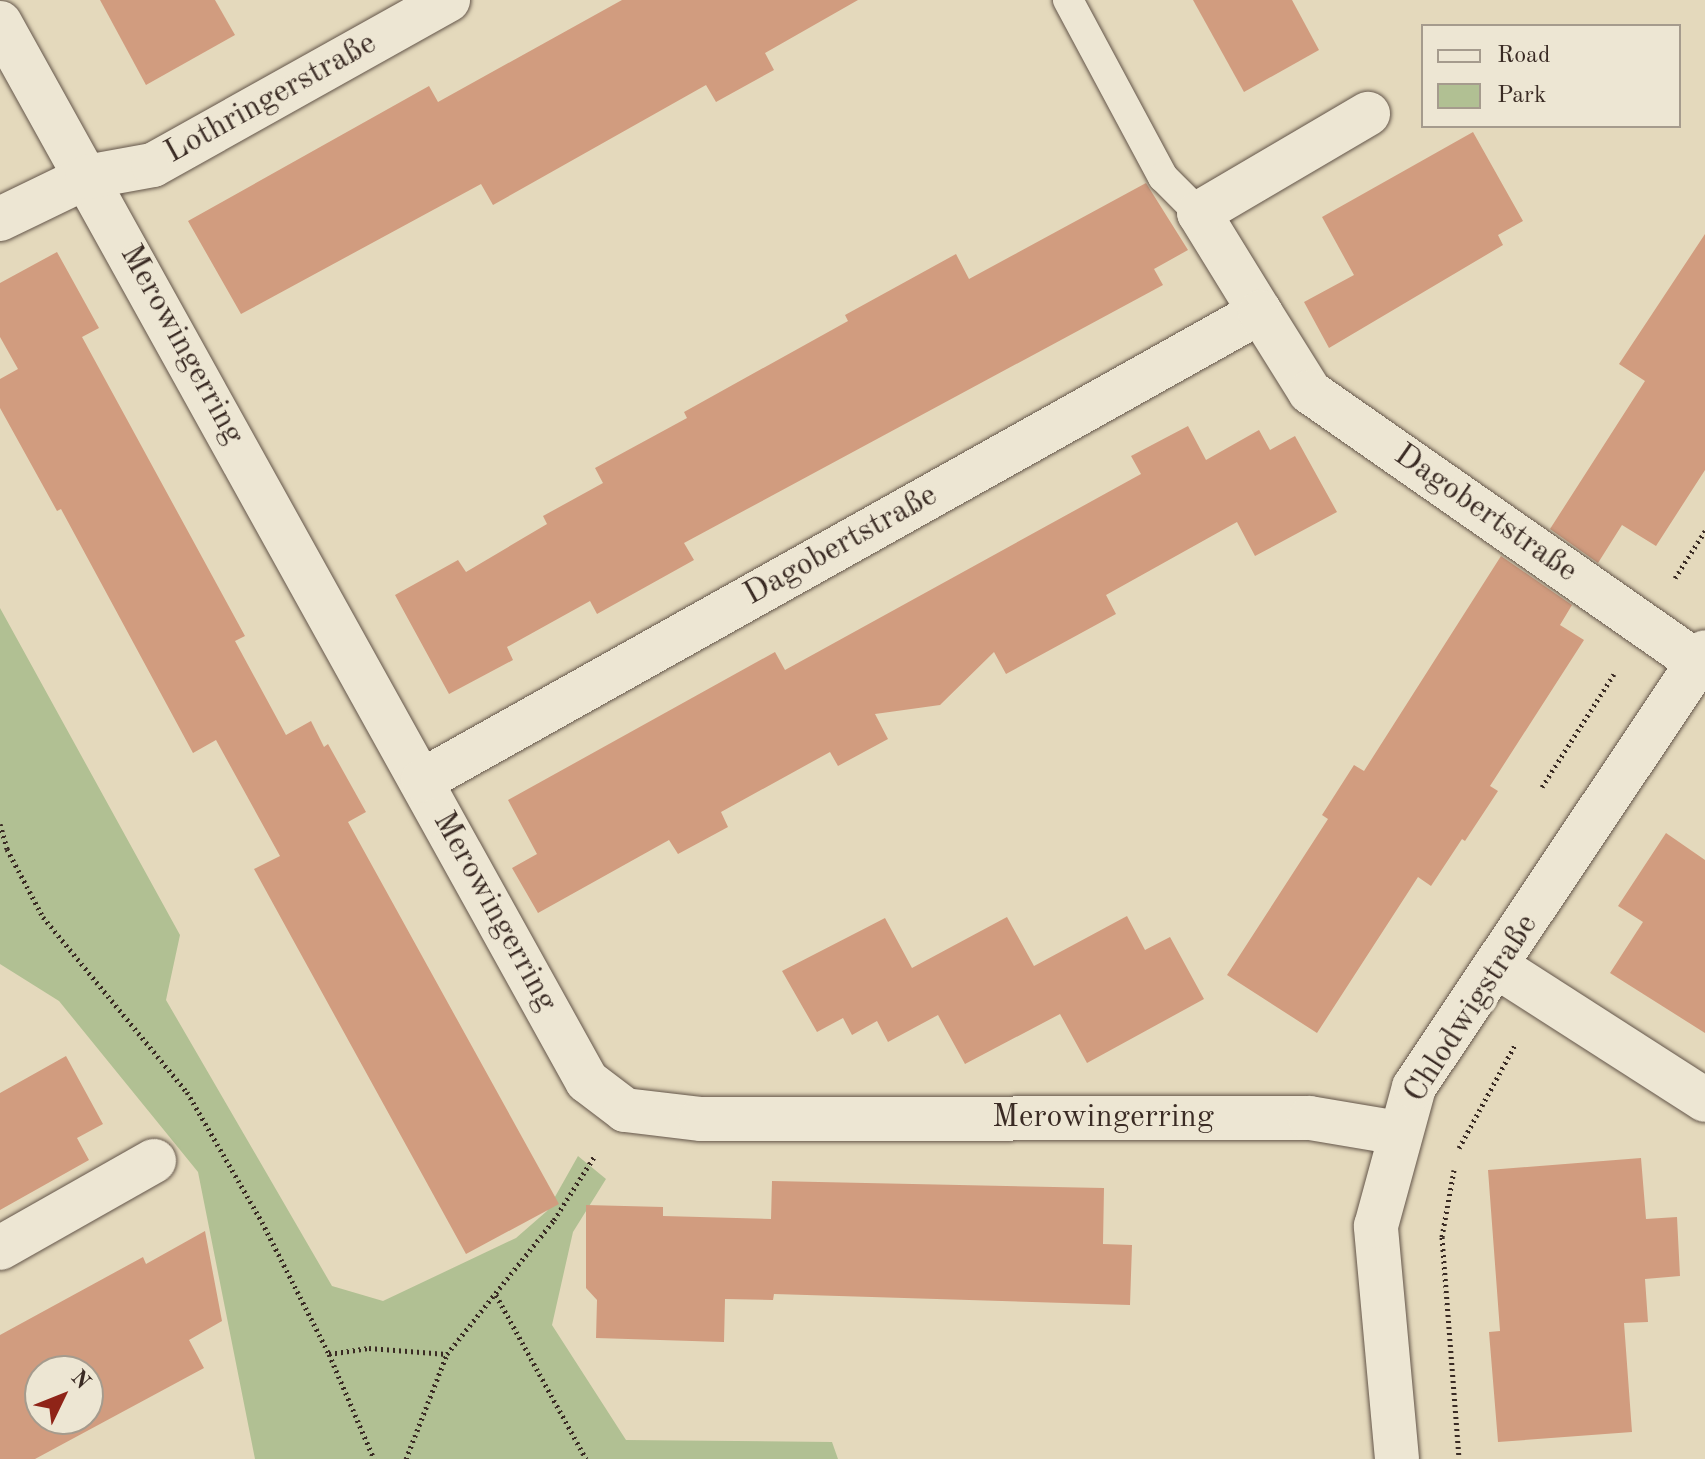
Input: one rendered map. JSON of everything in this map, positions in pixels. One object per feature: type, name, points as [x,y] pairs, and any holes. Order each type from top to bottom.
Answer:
[{"type":"street","name":"Lothringerstraße","points":[[0,219],[87,177],[153,165],[448,0]]},
{"type":"street","name":"Merowingerring","points":[[0,23],[423,780],[587,1081],[625,1110],[701,1119],[1310,1118],[1399,1133]]},
{"type":"street","points":[[1199,213],[1368,114]]},
{"type":"street","name":"Dagobertstraße","points":[[1199,213],[1310,392],[1702,657]]},
{"type":"street","name":"Dagobertstraße","points":[[423,780],[1260,312]]},
{"type":"street","name":"Chlodwigstraße","points":[[1397,1459],[1376,1226],[1414,1087],[1498,967],[1702,657]]},
{"type":"street","points":[[1498,967],[1705,1100]]},
{"type":"street","points":[[0,1248],[154,1161]]},
{"type":"lane","points":[[1068,0],[1163,177],[1199,213]]},
{"type":"path","points":[[1457,1151],[1542,995]]},
{"type":"path","points":[[406,1459],[447,1354],[554,1220],[625,1110]]},
{"type":"path","points":[[1455,1165],[1442,1237],[1459,1459]]},
{"type":"path","points":[[496,1295],[537,1378],[586,1459]]},
{"type":"path","points":[[329,1354],[369,1348],[447,1354]]},
{"type":"green space","points":[[0,608],[180,935],[166,1000],[332,1286],[383,1301],[516,1238],[547,1211],[578,1156],[606,1179],[573,1232],[552,1325],[626,1440],[832,1442],[838,1459],[255,1459],[198,1172],[59,1001],[0,964]]},
{"type":"building","points":[[100,0],[215,0],[235,35],[146,85]]},
{"type":"building","points":[[622,0],[858,0],[765,53],[774,70],[716,102],[706,85],[493,205],[481,184],[241,314],[188,221],[429,86],[438,102]]},
{"type":"building","points":[[1193,0],[1292,0],[1319,50],[1244,92]]},
{"type":"building","points":[[1473,132],[1523,221],[1498,235],[1503,245],[1329,348],[1304,302],[1354,275],[1322,217]]},
{"type":"building","points":[[1146,183],[1188,250],[1154,269],[1163,285],[684,543],[694,560],[597,614],[590,601],[507,647],[513,660],[449,694],[395,595],[458,560],[466,572],[547,524],[543,516],[603,483],[595,468],[687,418],[684,412],[848,321],[845,315],[956,254],[969,279]]},
{"type":"building","points":[[1705,234],[1705,470],[1656,546],[1622,525],[1598,563],[1550,529],[1645,381],[1619,364]]},
{"type":"building","points":[[57,252],[99,328],[82,337],[245,636],[235,641],[286,735],[311,721],[324,747],[328,744],[366,812],[348,822],[559,1204],[466,1254],[254,869],[280,856],[216,740],[193,753],[61,509],[57,511],[0,408],[0,379],[18,369],[0,337],[0,283]]},
{"type":"building","points":[[1188,426],[1206,460],[1259,430],[1270,450],[1295,436],[1337,512],[1255,556],[1237,522],[1106,595],[1116,614],[1006,674],[994,652],[940,705],[875,714],[888,739],[838,766],[830,752],[721,812],[728,827],[678,854],[669,840],[538,913],[512,868],[537,854],[508,800],[775,652],[785,670],[1141,474],[1131,456]]},
{"type":"building","points":[[1501,556],[1572,605],[1560,625],[1584,640],[1490,786],[1498,791],[1465,841],[1462,839],[1431,886],[1418,877],[1317,1033],[1227,975],[1328,819],[1322,815],[1354,765],[1364,771]]},
{"type":"building","points":[[1666,833],[1705,860],[1705,1033],[1610,973],[1643,922],[1618,906]]},
{"type":"building","points":[[1127,916],[1145,950],[1170,937],[1204,999],[1087,1063],[1060,1014],[965,1064],[938,1015],[888,1042],[877,1021],[852,1035],[843,1018],[817,1032],[782,971],[885,918],[912,968],[1007,917],[1034,966]]},
{"type":"building","points":[[66,1056],[103,1124],[77,1138],[89,1160],[0,1210],[0,1093]]},
{"type":"building","points":[[1641,1158],[1646,1219],[1677,1217],[1680,1276],[1645,1279],[1648,1322],[1624,1323],[1632,1432],[1498,1442],[1489,1332],[1500,1331],[1488,1170]]},
{"type":"building","points":[[772,1181],[1104,1188],[1103,1244],[1132,1245],[1130,1305],[774,1294],[773,1300],[725,1299],[724,1342],[596,1338],[597,1300],[586,1288],[586,1205],[663,1207],[663,1216],[771,1219]]},
{"type":"building","points":[[205,1231],[222,1321],[189,1340],[204,1368],[104,1422],[104,1355],[24,1355],[24,1435],[80,1435],[35,1459],[0,1459],[0,1335],[143,1257],[146,1264]]}]
